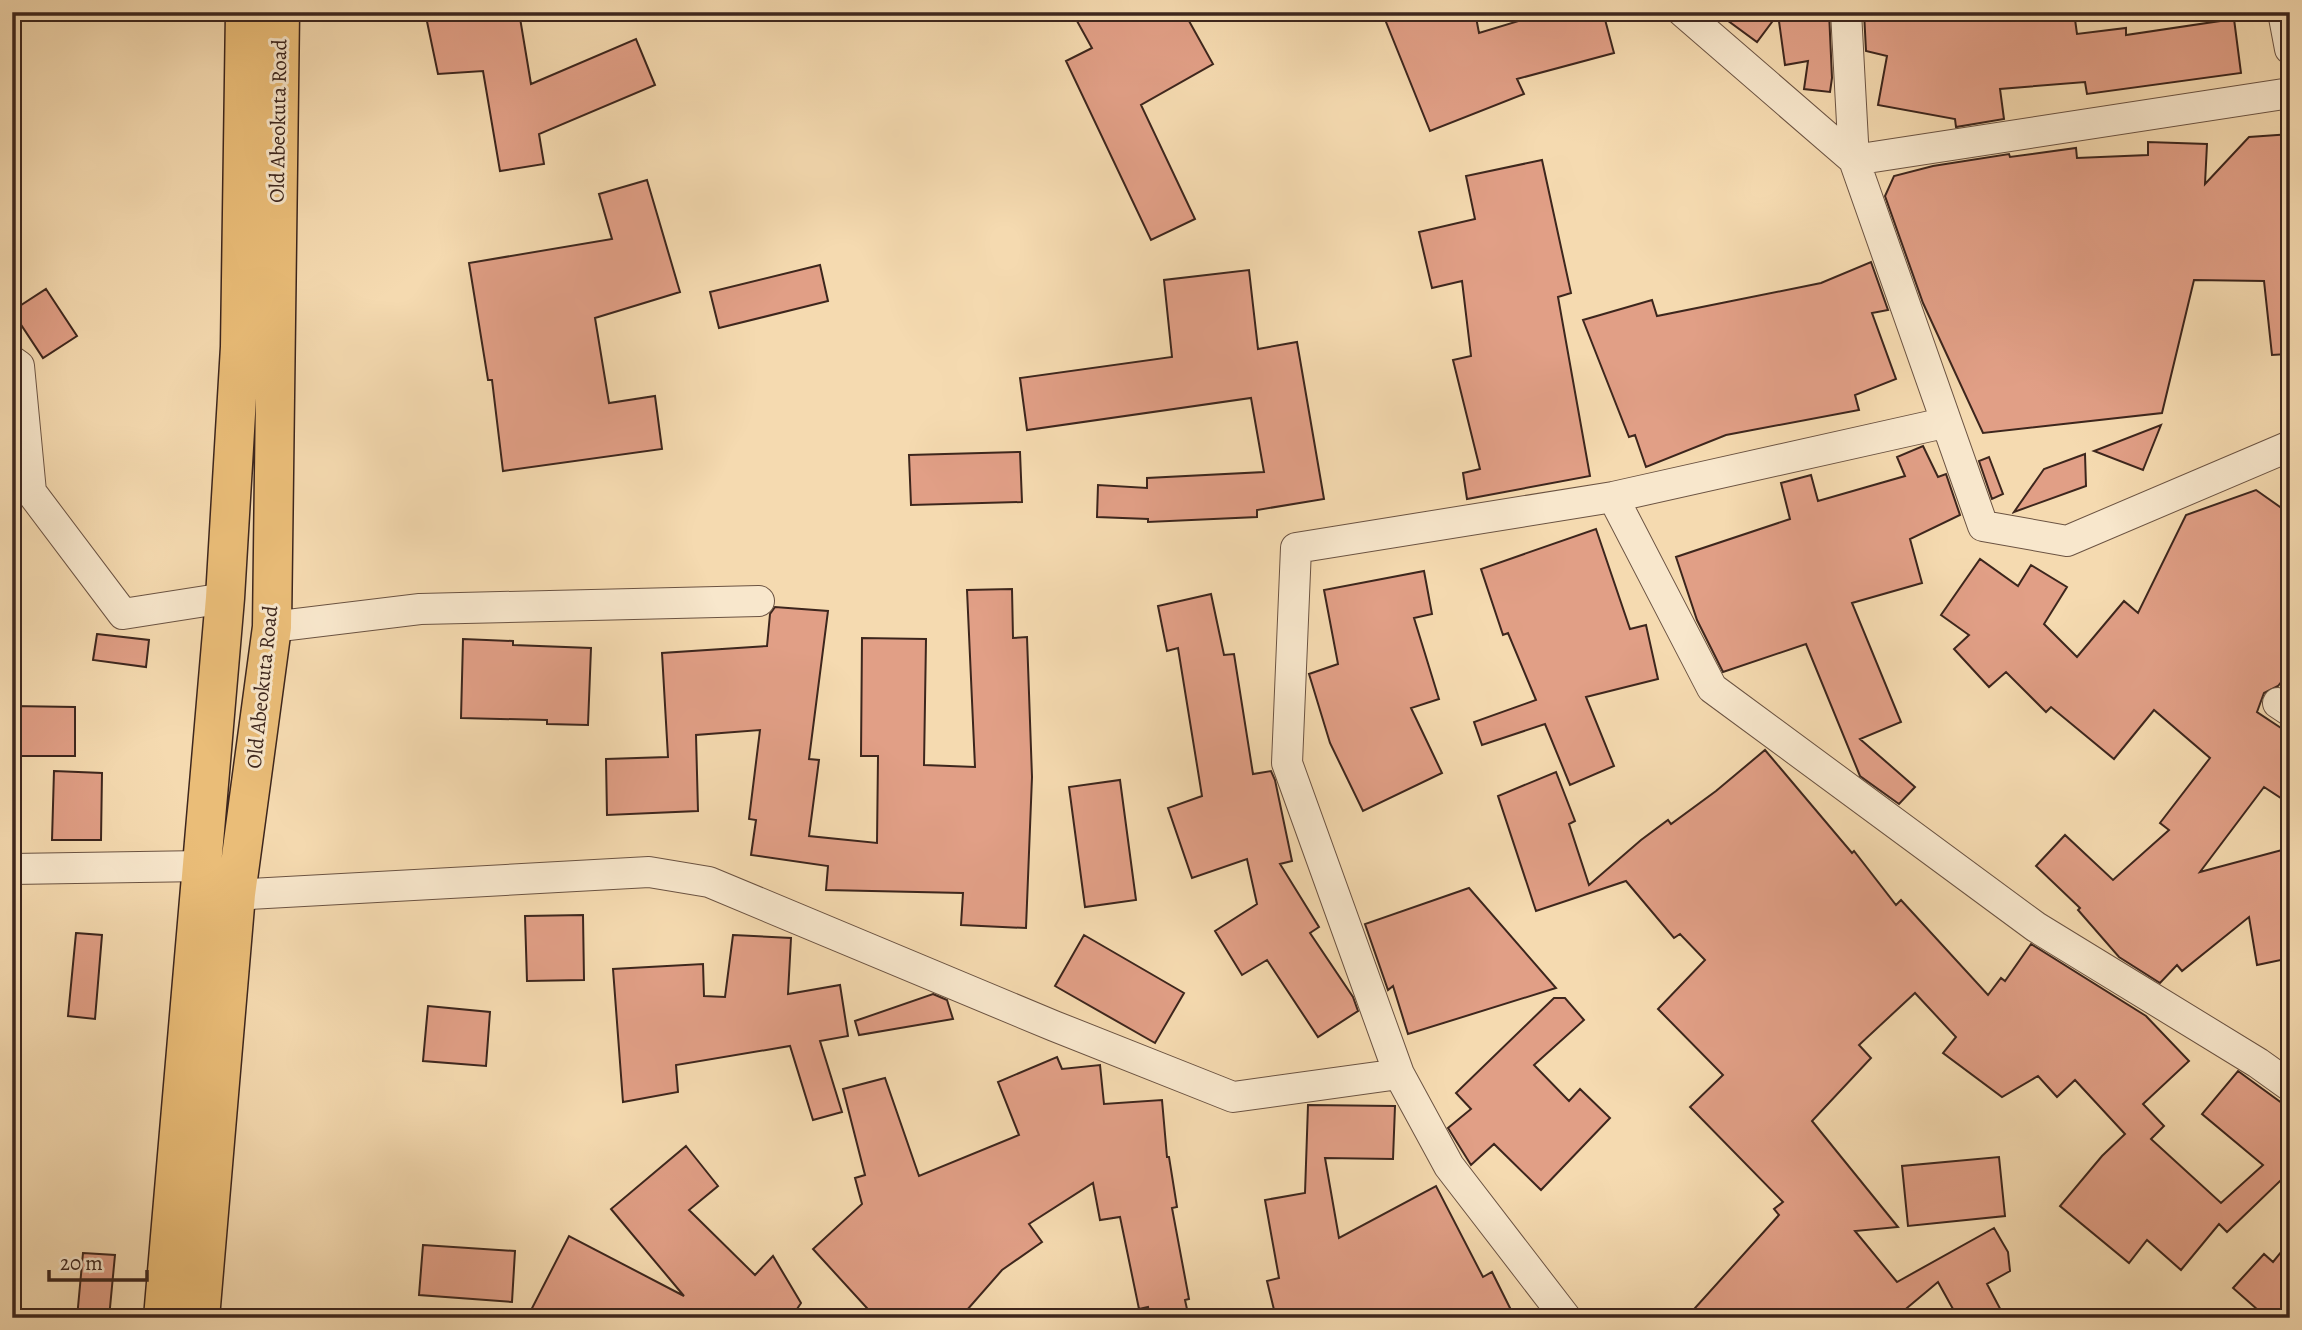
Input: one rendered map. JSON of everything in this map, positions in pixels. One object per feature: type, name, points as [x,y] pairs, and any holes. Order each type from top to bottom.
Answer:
[{"type":"highway","name":"Old Abeokuta Road","points":[[200,1318],[213,886],[225,598],[240,347],[245,12]]},
{"type":"highway","name":"Old Abeokuta Road","points":[[163,1318],[213,886],[272,627],[280,12]]},
{"type":"street","points":[[1683,12],[1854,160],[2290,93]]},
{"type":"street","points":[[1846,12],[1854,160],[1944,423],[1983,526],[2067,541],[2290,446]]},
{"type":"street","points":[[2283,12],[2290,49]]},
{"type":"street","points":[[12,361],[19,366],[31,492],[123,614],[225,598]]},
{"type":"street","points":[[1566,1318],[1449,1166],[1399,1074],[1287,763],[1296,548],[1613,496],[1944,423]]},
{"type":"street","points":[[1613,496],[1712,688],[2036,927],[2258,1063],[2290,1086]]},
{"type":"street","points":[[272,627],[421,609],[759,601]]},
{"type":"street","points":[[12,869],[213,886],[649,872],[709,882],[1054,1026],[1233,1097],[1399,1074]]},
{"type":"building","points":[[425,12],[519,12],[531,84],[636,39],[655,85],[539,134],[544,164],[500,171],[483,71],[438,74]]},
{"type":"building","points":[[1072,12],[1184,12],[1213,64],[1141,105],[1195,219],[1151,240],[1066,61],[1092,48]]},
{"type":"building","points":[[1382,12],[1475,12],[1479,33],[1548,12],[1603,12],[1614,53],[1517,79],[1524,94],[1430,131]]},
{"type":"building","points":[[1716,12],[1829,12],[1832,78],[1830,92],[1804,89],[1808,61],[1785,65],[1778,14],[1757,42]]},
{"type":"building","points":[[1864,12],[2074,12],[2077,34],[2126,28],[2126,35],[2234,19],[2241,73],[2087,94],[2085,82],[2000,89],[2004,119],[1956,127],[1955,119],[1878,105],[1887,56],[1866,51]]},
{"type":"building","points":[[2290,134],[2290,354],[2272,355],[2264,281],[2194,280],[2162,413],[1983,433],[1923,303],[1885,196],[1894,176],[1933,166],[2009,154],[2010,157],[2076,148],[2077,158],[2148,155],[2148,142],[2207,144],[2205,184],[2249,137]]},
{"type":"building","points":[[1542,160],[1571,293],[1558,297],[1590,476],[1467,499],[1463,473],[1480,469],[1453,360],[1471,356],[1462,281],[1432,288],[1419,232],[1475,219],[1466,176]]},
{"type":"building","points":[[647,180],[680,292],[595,318],[609,403],[655,396],[662,449],[503,471],[492,380],[488,380],[469,263],[612,239],[599,194]]},
{"type":"building","points":[[1871,262],[1888,310],[1872,313],[1896,379],[1855,395],[1859,410],[1726,435],[1646,467],[1635,435],[1629,437],[1583,320],[1652,300],[1657,316],[1821,283]]},
{"type":"building","points":[[820,265],[828,301],[719,328],[710,292]]},
{"type":"building","points":[[1249,270],[1258,349],[1297,342],[1324,499],[1257,510],[1257,517],[1148,522],[1148,519],[1097,517],[1098,485],[1147,488],[1147,478],[1264,472],[1251,398],[1027,430],[1020,378],[1172,357],[1164,280]]},
{"type":"building","points":[[46,289],[77,336],[43,358],[12,311]]},
{"type":"building","points":[[2161,425],[2143,470],[2094,451]]},
{"type":"building","points":[[1923,446],[1938,477],[1946,474],[1960,515],[1910,539],[1922,583],[1852,603],[1901,722],[1860,739],[1915,787],[1899,804],[1860,776],[1806,644],[1723,672],[1697,620],[1676,557],[1790,519],[1781,483],[1811,475],[1818,501],[1905,476],[1897,457]]},
{"type":"building","points":[[1020,452],[1022,502],[911,505],[909,455]]},
{"type":"building","points":[[2085,454],[2086,486],[2014,512],[2044,469]]},
{"type":"building","points":[[1989,457],[2003,494],[1992,499],[1979,461]]},
{"type":"building","points":[[2256,490],[2290,514],[2290,671],[2278,686],[2264,693],[2257,712],[2290,734],[2290,804],[2264,787],[2200,872],[2282,850],[2290,879],[2290,958],[2257,965],[2249,917],[2182,971],[2177,965],[2160,983],[2119,957],[2078,910],[2080,908],[2036,866],[2065,835],[2113,880],[2169,830],[2160,823],[2210,758],[2154,710],[2114,759],[2051,707],[2046,712],[2006,672],[1989,687],[1954,649],[1969,635],[1941,615],[1980,559],[2018,586],[2031,565],[2067,587],[2044,624],[2077,657],[2124,601],[2138,613],[2186,515]]},
{"type":"building","points":[[1596,529],[1630,629],[1646,625],[1658,679],[1586,697],[1614,766],[1570,785],[1545,724],[1482,745],[1474,722],[1536,700],[1508,633],[1503,635],[1481,569]]},
{"type":"building","points":[[1424,571],[1432,614],[1414,618],[1439,699],[1411,708],[1442,773],[1363,811],[1330,743],[1309,674],[1338,664],[1324,590]]},
{"type":"building","points":[[1012,589],[1013,638],[1027,637],[1032,777],[1026,928],[961,925],[963,893],[826,890],[828,866],[751,855],[756,820],[749,819],[760,730],[696,735],[698,811],[607,815],[606,759],[668,757],[662,653],[767,646],[770,614],[775,607],[828,611],[809,759],[819,760],[809,836],[877,843],[878,756],[861,756],[862,638],[926,639],[924,765],[975,767],[967,590]]},
{"type":"building","points":[[1211,594],[1224,655],[1234,654],[1253,774],[1271,771],[1275,780],[1292,861],[1280,864],[1319,927],[1310,933],[1353,997],[1358,1011],[1318,1037],[1267,960],[1242,975],[1215,931],[1257,904],[1247,859],[1192,878],[1168,808],[1202,796],[1178,648],[1167,651],[1158,606]]},
{"type":"building","points":[[97,634],[149,640],[146,667],[93,660]]},
{"type":"building","points":[[463,639],[513,641],[513,645],[591,648],[588,725],[547,724],[547,720],[461,718]]},
{"type":"building","points":[[12,706],[75,707],[75,756],[12,756]]},
{"type":"building","points":[[1765,750],[1852,853],[1854,851],[1896,905],[1901,900],[1988,995],[2001,978],[2005,981],[2031,944],[2146,1016],[2189,1061],[2143,1104],[2164,1126],[2151,1139],[2221,1203],[2263,1165],[2202,1114],[2238,1071],[2290,1109],[2290,1188],[2281,1180],[2227,1232],[2219,1224],[2181,1270],[2147,1240],[2129,1263],[2060,1206],[2102,1156],[2125,1134],[2075,1080],[2057,1097],[2038,1076],[2002,1097],[1943,1053],[1956,1037],[1915,993],[1859,1045],[1871,1058],[1812,1121],[1898,1227],[1855,1231],[1897,1282],[1994,1228],[2008,1252],[2010,1271],[1987,1284],[2005,1318],[1958,1318],[1938,1282],[1895,1318],[1686,1318],[1779,1215],[1774,1209],[1783,1202],[1690,1107],[1723,1075],[1658,1009],[1705,960],[1680,934],[1674,938],[1626,881],[1536,911],[1498,796],[1556,772],[1575,821],[1569,824],[1589,885],[1641,840],[1668,820],[1671,824]]},
{"type":"building","points":[[54,771],[102,773],[101,840],[52,840]]},
{"type":"building","points":[[1120,780],[1136,900],[1085,907],[1069,787]]},
{"type":"building","points":[[1469,888],[1556,988],[1408,1034],[1393,986],[1388,990],[1365,924]]},
{"type":"building","points":[[583,915],[584,980],[527,981],[525,916]]},
{"type":"building","points":[[76,933],[102,935],[95,1019],[68,1016]]},
{"type":"building","points":[[733,935],[791,938],[788,994],[840,985],[848,1036],[820,1041],[842,1112],[813,1120],[790,1046],[676,1065],[678,1092],[623,1102],[613,969],[703,964],[704,996],[725,997]]},
{"type":"building","points":[[1084,935],[1184,993],[1155,1043],[1055,986]]},
{"type":"building","points":[[933,994],[947,1000],[953,1019],[859,1035],[855,1021]]},
{"type":"building","points":[[1554,998],[1565,998],[1584,1020],[1534,1065],[1569,1101],[1580,1089],[1610,1118],[1541,1190],[1494,1144],[1471,1165],[1448,1128],[1471,1109],[1456,1093]]},
{"type":"building","points":[[428,1006],[490,1012],[486,1066],[423,1061]]},
{"type":"building","points":[[1057,1057],[1062,1069],[1100,1065],[1104,1104],[1162,1100],[1167,1157],[1177,1207],[1172,1208],[1189,1299],[1185,1300],[1189,1318],[1150,1318],[1148,1307],[1139,1309],[1120,1217],[1100,1220],[1093,1183],[1029,1224],[1042,1242],[1002,1270],[960,1318],[876,1318],[813,1249],[862,1204],[855,1178],[865,1175],[843,1089],[885,1078],[919,1176],[1019,1135],[998,1082]]},
{"type":"building","points":[[1308,1105],[1395,1106],[1393,1159],[1325,1158],[1339,1238],[1436,1186],[1483,1277],[1492,1272],[1515,1318],[1276,1318],[1267,1281],[1279,1278],[1265,1200],[1305,1193]]},
{"type":"building","points":[[686,1146],[718,1186],[689,1210],[755,1275],[773,1256],[801,1303],[791,1318],[527,1318],[569,1236],[684,1296],[611,1209]]},
{"type":"building","points":[[1999,1157],[2005,1216],[1908,1226],[1902,1166]]},
{"type":"building","points":[[2290,1241],[2290,1318],[2267,1318],[2233,1288],[2264,1254],[2273,1262]]},
{"type":"building","points":[[423,1245],[515,1251],[512,1302],[419,1295]]},
{"type":"building","points":[[83,1253],[115,1255],[109,1318],[77,1318]]}]
